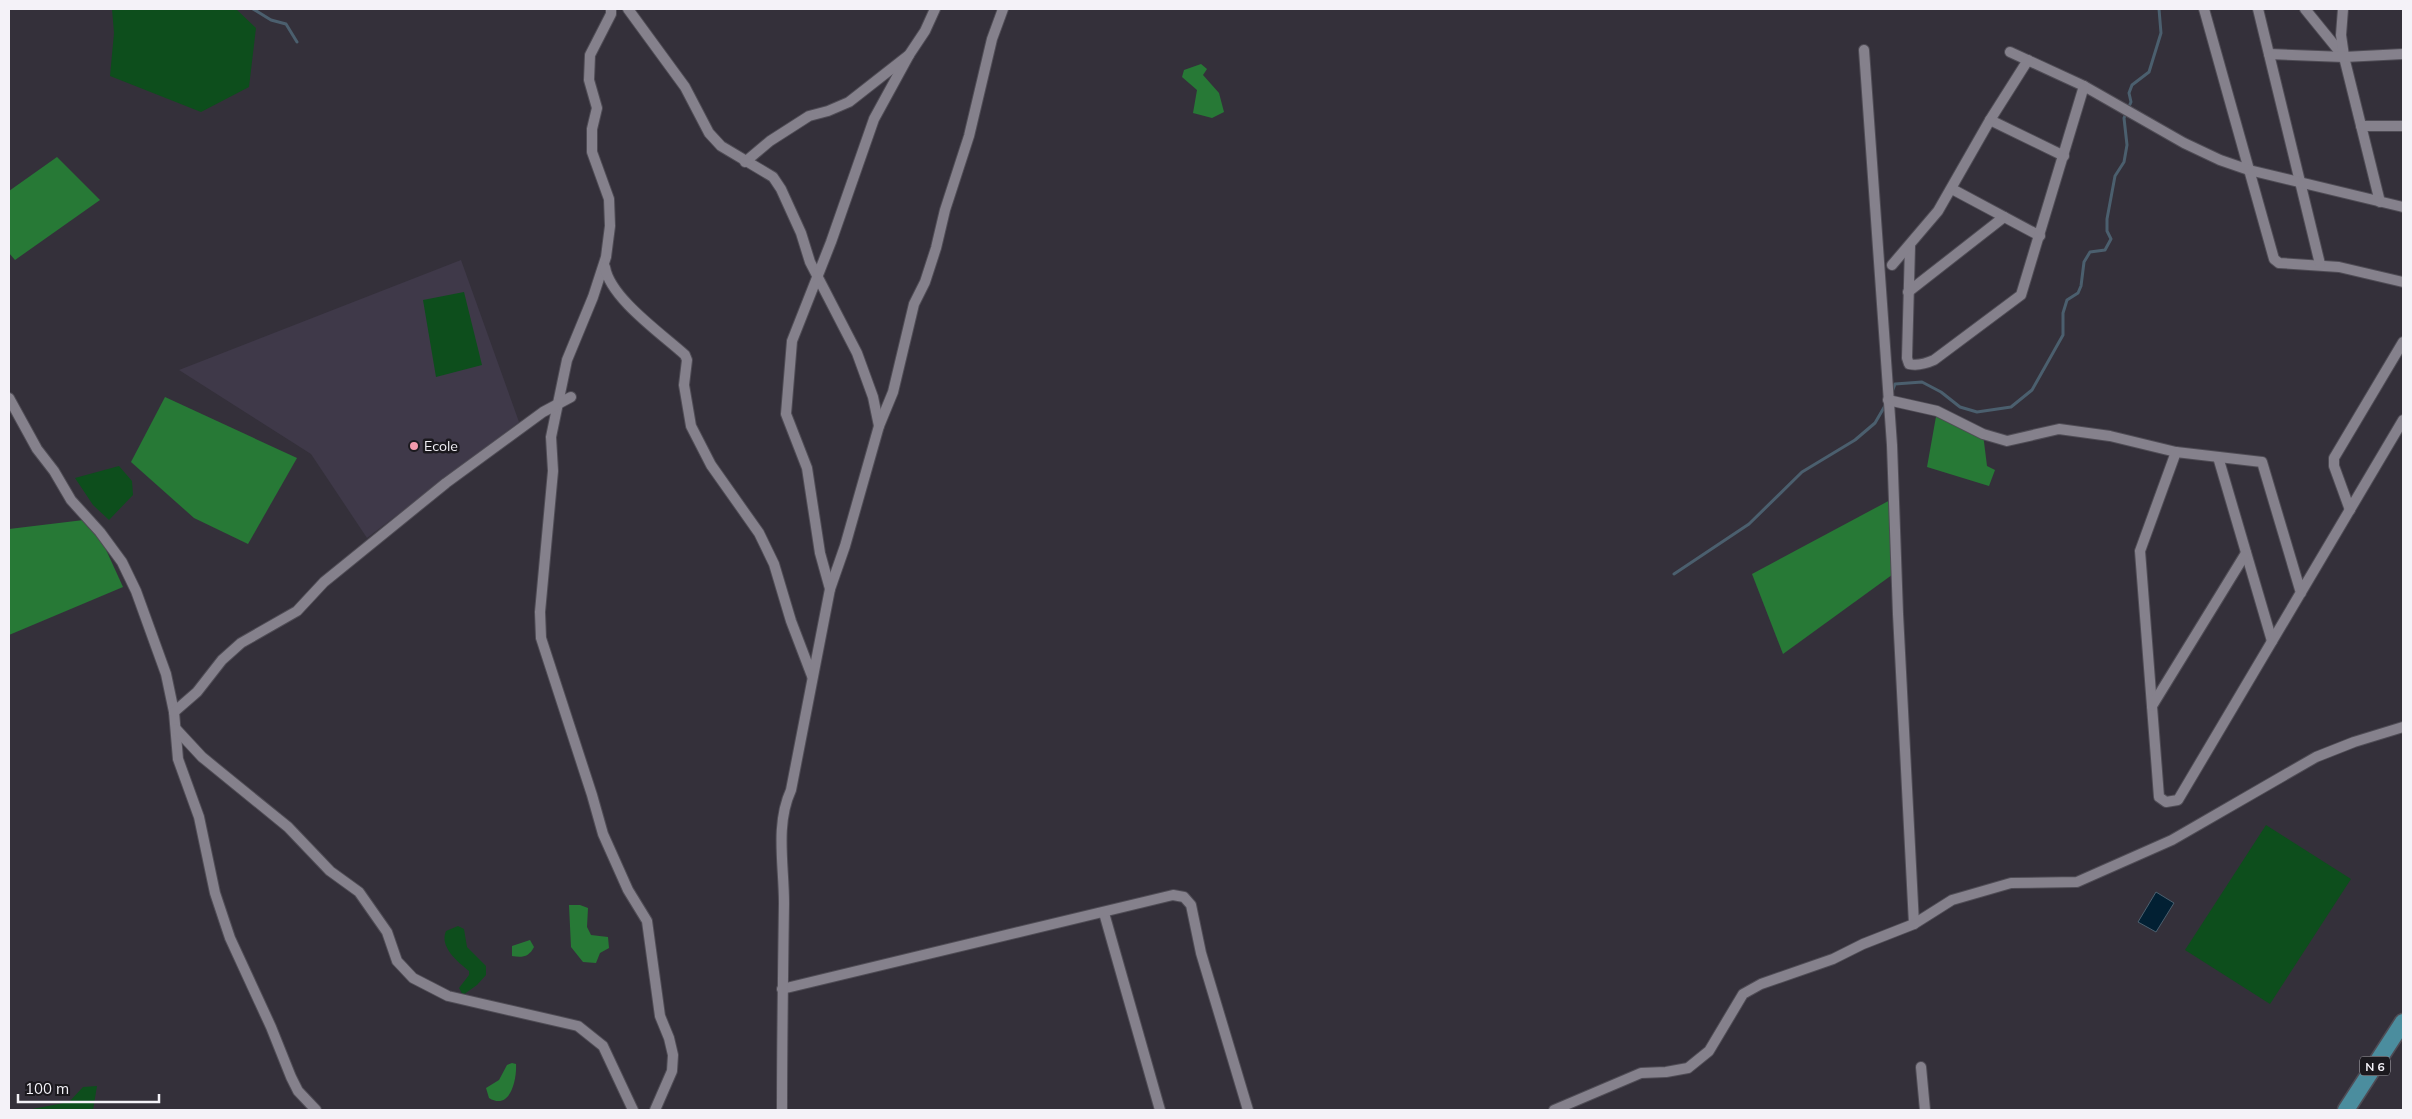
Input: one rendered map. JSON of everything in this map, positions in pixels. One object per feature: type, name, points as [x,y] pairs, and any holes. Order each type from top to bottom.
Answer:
[{"type":"main road","name":"N 6","points":[[2346,1110],[2403,1022]]},
{"type":"street","points":[[611,9],[611,14],[590,55],[589,63],[589,80],[597,108],[592,129],[592,152],[609,199],[610,226],[605,266],[567,360],[551,437],[553,471],[540,612],[541,638],[592,795],[598,820],[628,890],[647,921],[660,1016],[669,1038],[672,1055],[672,1071],[655,1110]]},
{"type":"street","points":[[628,9],[685,87],[709,133],[721,146],[744,162],[767,172],[781,188],[816,276],[857,353],[873,397],[879,426]]},
{"type":"street","points":[[830,589],[820,553],[807,468],[786,414],[792,341],[831,242],[874,119],[908,55],[925,31],[934,9]]},
{"type":"street","points":[[782,1110],[784,902],[782,822],[784,806],[791,790],[830,589],[845,546],[879,426],[894,392],[914,304],[925,282],[936,248],[945,210],[969,136],[992,39],[1004,9]]},
{"type":"street","points":[[2204,9],[2274,259],[2279,263],[2320,264],[2403,282]]},
{"type":"street","points":[[2258,9],[2320,264]]},
{"type":"street","points":[[2305,9],[2344,57]]},
{"type":"street","points":[[2343,9],[2341,35],[2344,57],[2380,202]]},
{"type":"street","points":[[1864,50],[1888,400],[1914,924]]},
{"type":"street","points":[[2010,52],[2084,86],[2220,160],[2249,170],[2403,207]]},
{"type":"street","points":[[2269,54],[2344,57],[2403,54]]},
{"type":"street","points":[[744,162],[770,141],[809,116],[828,111],[849,102],[908,55]]},
{"type":"street","points":[[1892,265],[1910,246],[1952,189],[1990,120],[2028,60]]},
{"type":"street","points":[[1910,246],[1907,358],[1909,364],[1925,364],[2020,295],[2040,236],[2084,86]]},
{"type":"street","points":[[1990,120],[2064,156]]},
{"type":"street","points":[[2361,126],[2403,126]]},
{"type":"street","points":[[1952,189],[2040,236]]},
{"type":"street","points":[[1908,292],[2004,217]]},
{"type":"street","points":[[605,266],[607,278],[645,323],[685,355],[687,360],[684,385],[691,426],[711,465],[759,533],[774,564],[791,620],[812,677]]},
{"type":"street","points":[[2350,510],[2334,466],[2334,458],[2403,342]]},
{"type":"street","points":[[174,712],[197,692],[222,660],[241,643],[297,611],[324,582],[446,483],[518,429],[543,412],[571,397]]},
{"type":"street","points":[[9,398],[37,449],[54,470],[70,500],[100,532],[122,562],[136,591],[166,674],[174,712],[178,759],[199,817],[215,893],[230,938],[271,1027],[291,1077],[298,1091],[316,1110]]},
{"type":"street","points":[[1888,400],[1937,411],[1983,434],[2007,441],[2059,429],[2110,436],[2176,452],[2262,462],[2301,593]]},
{"type":"street","points":[[2176,452],[2140,551],[2159,797],[2166,802],[2178,800],[2350,510],[2399,435],[2403,420]]},
{"type":"street","points":[[2218,457],[2272,642]]},
{"type":"street","points":[[2152,706],[2246,553]]},
{"type":"street","points":[[1554,1110],[1641,1073],[1666,1072],[1688,1068],[1709,1051],[1743,994],[1761,984],[1833,959],[1914,924],[1952,900],[2011,883],[2077,882],[2172,840],[2316,758],[2354,742],[2403,727]]},
{"type":"street","points":[[176,729],[214,766],[275,814],[330,871],[359,892],[388,932],[397,961],[413,978],[448,996],[578,1026],[603,1046],[633,1110]]},
{"type":"street","points":[[782,989],[1104,913],[1172,895],[1184,897],[1191,905],[1201,953],[1248,1110]]},
{"type":"street","points":[[1104,913],[1160,1110]]},
{"type":"street","points":[[1921,1067],[1925,1110]]},
{"type":"shaded area","points":[[461,260],[519,422],[367,538],[311,454],[179,370]]},
{"type":"green space","points":[[112,9],[236,9],[256,28],[249,87],[201,112],[110,76],[114,33]]},
{"type":"green space","points":[[1201,64],[1207,69],[1203,75],[1219,93],[1224,112],[1212,118],[1193,113],[1197,90],[1182,77],[1184,70]]},
{"type":"green space","points":[[57,157],[100,200],[15,260],[9,253],[9,191]]},
{"type":"green space","points":[[464,292],[482,365],[436,377],[423,300]]},
{"type":"green space","points":[[165,397],[297,458],[248,544],[194,518],[131,462]]},
{"type":"green space","points":[[1937,411],[1983,434],[1987,466],[1995,470],[1989,486],[1927,467]]},
{"type":"green space","points":[[119,466],[132,481],[133,495],[109,520],[93,505],[75,478]]},
{"type":"green space","points":[[1894,498],[1896,572],[1783,654],[1752,574]]},
{"type":"green space","points":[[92,519],[123,587],[9,635],[9,529]]},
{"type":"green space","points":[[2266,825],[2351,879],[2270,1004],[2185,950]]},
{"type":"green space","points":[[569,905],[580,905],[588,908],[587,927],[591,935],[608,937],[609,948],[600,953],[596,963],[583,962],[571,947]]},
{"type":"green space","points":[[458,926],[464,929],[467,947],[486,966],[486,975],[477,985],[463,995],[459,988],[469,975],[469,971],[451,954],[445,943],[446,931]]},
{"type":"green space","points":[[530,940],[534,947],[530,953],[522,957],[512,956],[512,946]]},
{"type":"green space","points":[[516,1064],[516,1071],[511,1092],[502,1100],[496,1101],[489,1098],[486,1088],[499,1080],[507,1065]]},
{"type":"green space","points":[[97,1086],[93,1110],[27,1110],[69,1102],[83,1087]]},
{"type":"water","points":[[2156,892],[2174,903],[2156,932],[2138,922]]},
{"type":"waterway","points":[[253,9],[271,20],[286,24],[297,42]]},
{"type":"waterway","points":[[1892,392],[1895,384],[1922,382],[1941,392],[1960,407],[1977,412],[2011,407],[2032,390],[2063,335],[2063,313],[2067,300],[2078,293],[2081,286],[2084,262],[2090,252],[2105,250],[2111,239],[2107,231],[2107,219],[2115,176],[2124,162],[2127,145],[2124,118],[2131,102],[2129,93],[2132,85],[2149,72],[2161,33],[2159,9]]},
{"type":"waterway","points":[[1674,574],[1749,524],[1802,472],[1855,440],[1875,423],[1886,404]]},
{"type":"place","name":"Ecole","points":[[414,446]]}]
